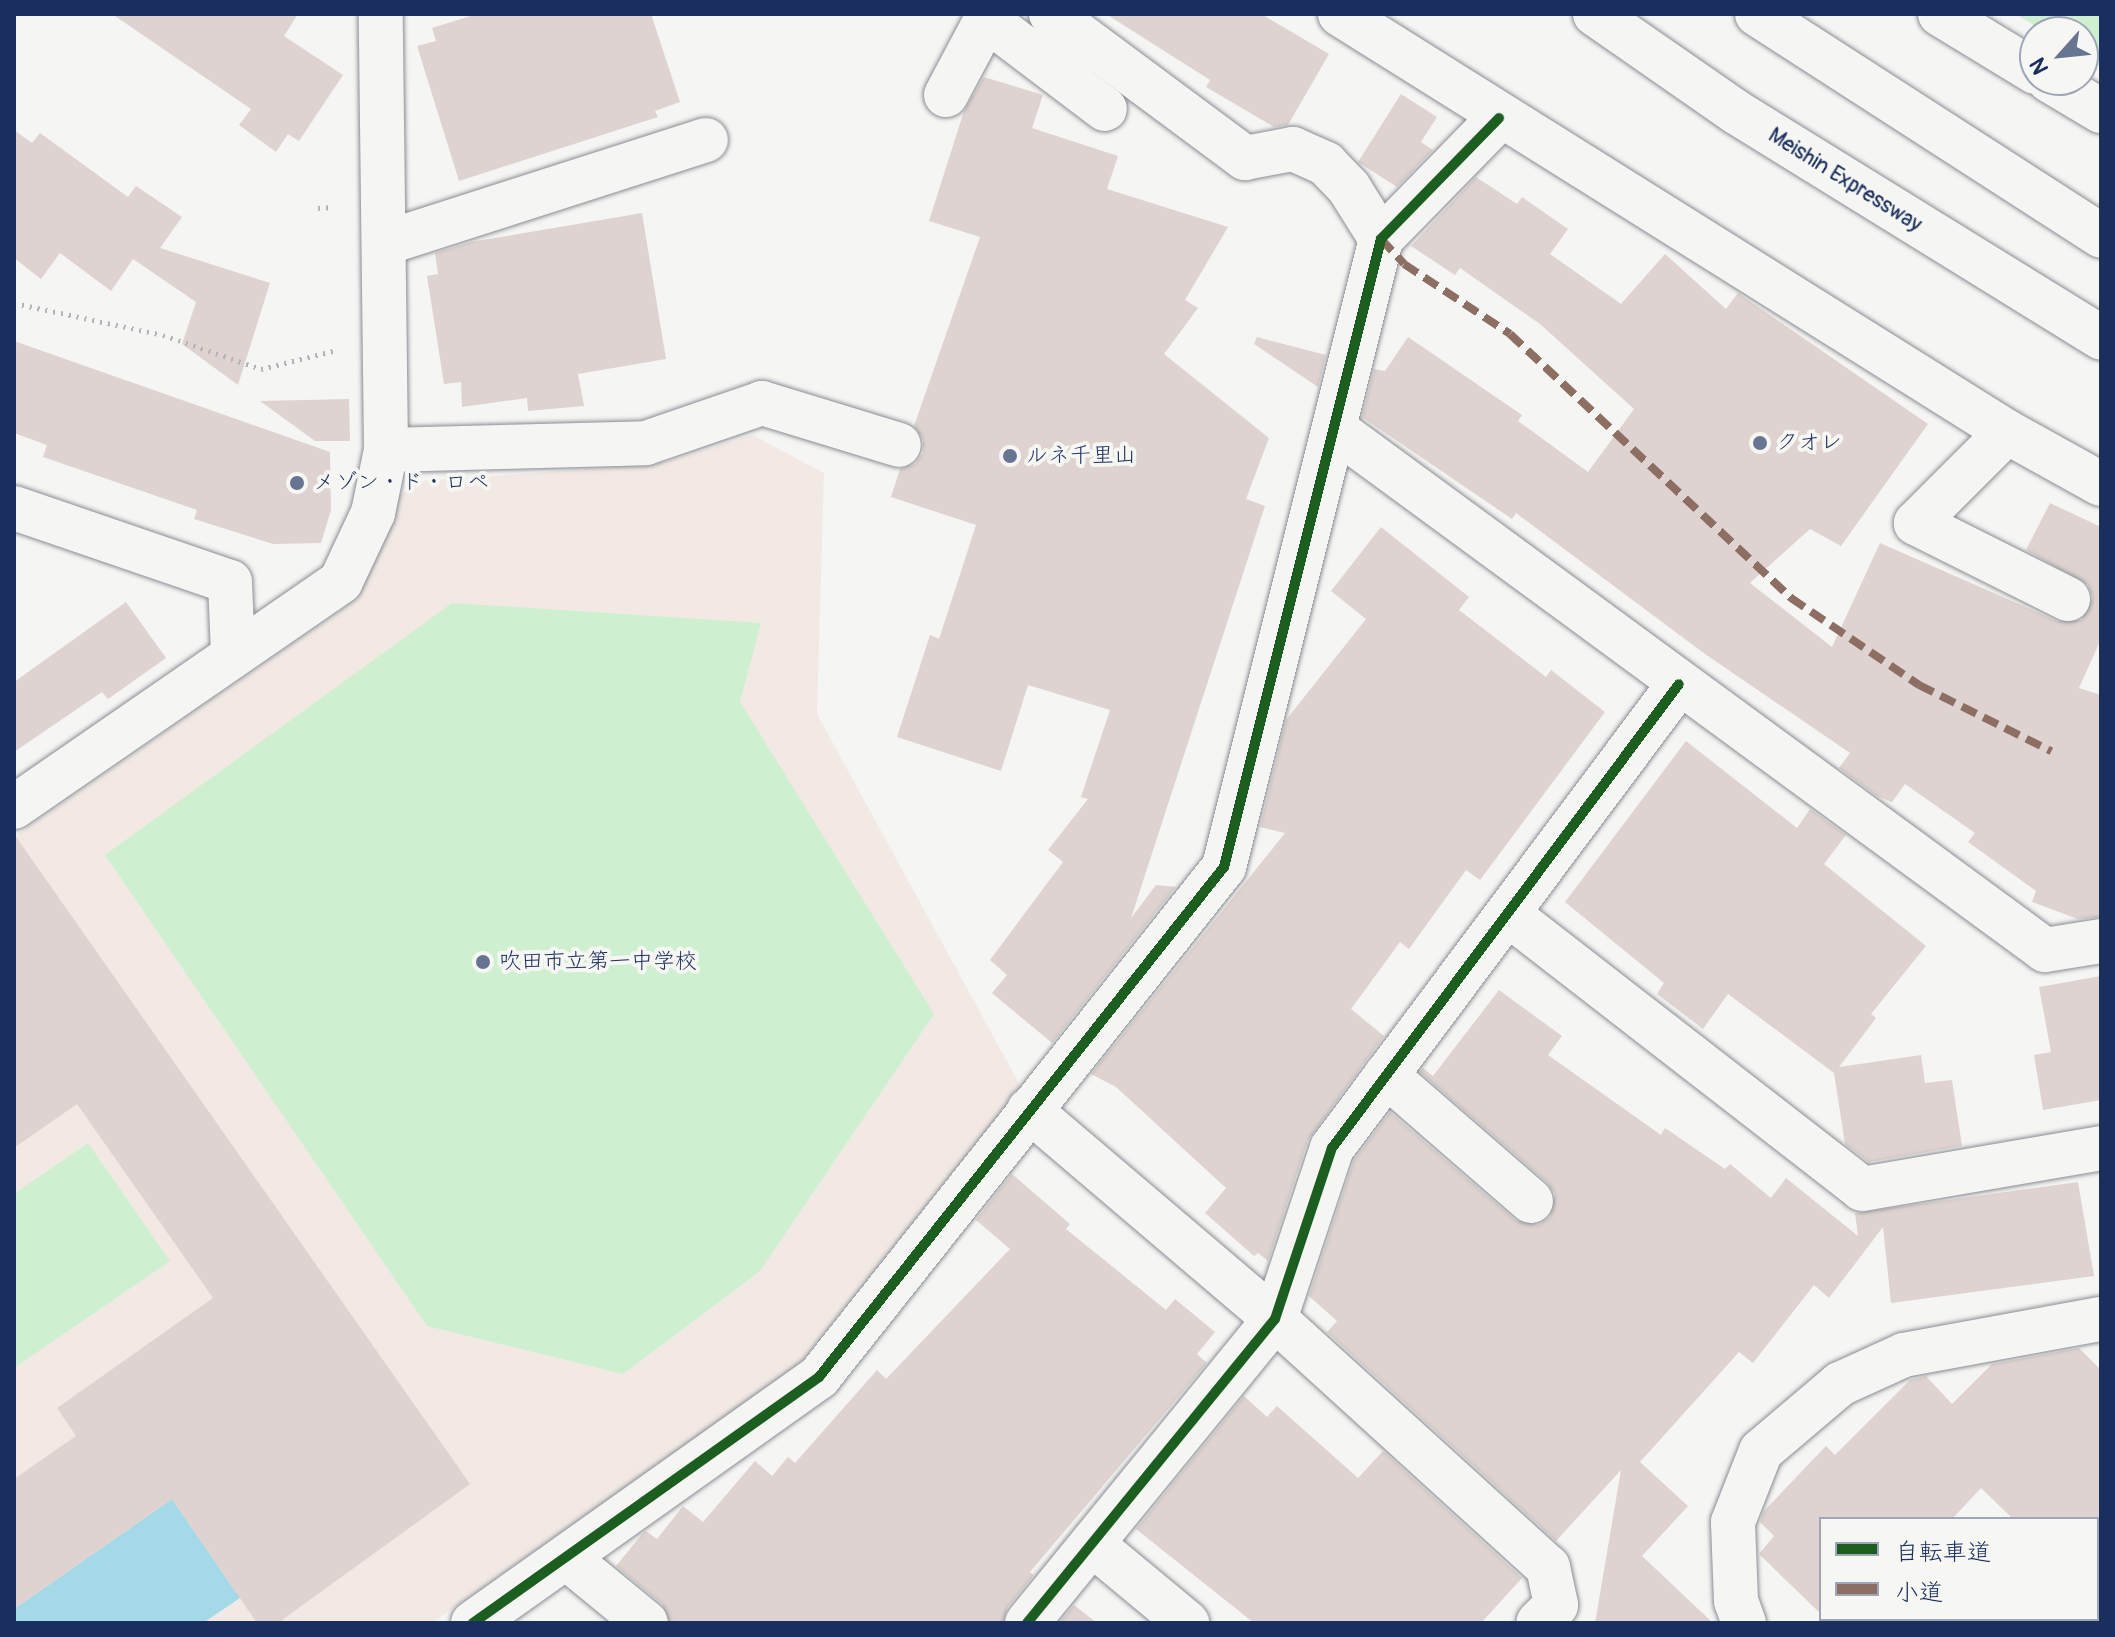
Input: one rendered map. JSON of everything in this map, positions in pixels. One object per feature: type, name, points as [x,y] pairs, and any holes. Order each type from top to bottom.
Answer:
[{"type":"main road","points":[[14,807],[341,581],[373,513],[386,450],[381,14]]},
{"type":"main road","points":[[1051,14],[1245,158],[1293,149],[1326,164],[1349,188],[1381,239]]},
{"type":"main road","points":[[1340,14],[1499,118],[2007,432],[2101,484]]},
{"type":"main road","name":"Meishin Expressway","points":[[1595,14],[1736,112],[2101,337]]},
{"type":"main road","points":[[1757,14],[2101,236]]},
{"type":"main road","points":[[1940,14],[2019,62]]},
{"type":"main road","points":[[946,95],[988,17],[1105,109]]},
{"type":"main road","points":[[2076,96],[2101,111]]},
{"type":"main road","points":[[473,1623],[819,1377],[1224,867],[1336,430],[1381,239],[1499,118]]},
{"type":"main road","points":[[385,243],[706,140]]},
{"type":"main road","points":[[386,450],[646,443],[762,403],[899,445]]},
{"type":"main road","points":[[1336,430],[2045,950],[2101,941]]},
{"type":"main road","points":[[2007,432],[1916,523],[2068,599]]},
{"type":"main road","points":[[14,508],[230,582],[233,655]]},
{"type":"main road","points":[[1027,1623],[1275,1319],[1332,1148],[1679,684]]},
{"type":"main road","points":[[1508,914],[1862,1189],[2101,1148]]},
{"type":"main road","points":[[1386,1075],[1531,1201]]},
{"type":"main road","points":[[1029,1110],[1275,1319],[1548,1567],[1556,1605],[1538,1623]]},
{"type":"main road","points":[[1744,1623],[1736,1601],[1733,1522],[1761,1451],[1840,1384],[1904,1355],[2096,1326]]},
{"type":"main road","points":[[1092,1544],[1187,1623]]},
{"type":"main road","points":[[567,1558],[646,1623]]},
{"type":"path","points":[[14,303],[163,335],[261,369],[384,338]]},
{"type":"shaded area","name":"吹田市立第一中学校","points":[[752,435],[824,473],[817,714],[1021,1087],[798,1366],[432,1623],[14,1623],[14,837],[358,599],[399,495],[423,481],[658,464]]},
{"type":"green space","points":[[2016,14],[2101,14],[2101,67],[2099,16]]},
{"type":"green space","points":[[452,603],[761,623],[740,702],[934,1014],[760,1271],[623,1374],[427,1326],[105,855]]},
{"type":"green space","points":[[88,1143],[170,1261],[14,1368],[14,1194]]},
{"type":"water","points":[[172,1499],[240,1598],[203,1623],[14,1623],[14,1609]]},
{"type":"building","points":[[112,14],[298,14],[284,36],[343,75],[299,141],[288,134],[276,152],[239,125],[251,109]]},
{"type":"building","points":[[477,14],[651,14],[680,102],[655,111],[658,117],[459,181],[417,46],[436,41],[432,28]]},
{"type":"building","points":[[1106,14],[1261,14],[1329,54],[1288,125],[1274,127],[1206,87],[1210,80]]},
{"type":"building","points":[[984,77],[1043,95],[1032,128],[1118,156],[1107,189],[1228,227],[1185,300],[1198,308],[1164,354],[1269,438],[1246,499],[1265,506],[1131,918],[1156,885],[1176,887],[1052,1043],[992,993],[1007,975],[990,960],[1063,862],[1048,850],[1088,799],[1081,797],[1110,710],[1028,685],[1001,771],[897,737],[930,635],[939,639],[976,525],[891,497],[900,469],[915,464],[923,453],[923,439],[914,426],[980,237],[929,221],[964,111]]},
{"type":"building","points":[[1401,94],[1437,117],[1421,142],[1433,150],[1397,187],[1358,162]]},
{"type":"building","points":[[14,130],[32,143],[40,133],[128,197],[136,186],[182,217],[160,248],[270,283],[238,385],[182,344],[196,302],[133,259],[111,291],[60,253],[41,279],[14,258]]},
{"type":"building","points":[[1476,177],[1517,204],[1522,197],[1568,229],[1550,254],[1621,304],[1665,254],[1726,309],[1738,293],[1928,424],[1841,546],[1810,529],[1750,583],[1832,647],[1880,543],[2057,621],[2081,620],[2093,598],[2088,585],[2026,550],[2050,503],[2101,527],[2101,639],[2079,688],[2101,695],[2101,917],[2078,919],[2032,902],[2036,891],[1968,842],[1975,833],[1905,784],[1892,802],[1877,796],[1839,768],[1850,753],[1705,654],[1516,513],[1512,519],[1362,417],[1374,369],[1385,371],[1408,337],[1522,415],[1518,421],[1588,472],[1634,409],[1540,324],[1460,268],[1455,275],[1411,246]]},
{"type":"building","points":[[642,213],[666,359],[578,374],[584,406],[528,411],[527,398],[462,407],[461,382],[444,384],[427,276],[438,274],[435,253],[471,242]]},
{"type":"building","points":[[1257,337],[1326,355],[1318,387],[1254,344]]},
{"type":"building","points":[[14,341],[330,452],[331,510],[321,543],[273,544],[194,519],[197,510],[43,457],[47,445],[14,433]]},
{"type":"building","points":[[349,399],[350,441],[315,441],[260,401]]},
{"type":"building","points":[[1381,527],[1469,597],[1459,610],[1546,677],[1551,670],[1605,712],[1480,880],[1466,870],[1409,949],[1400,942],[1351,1009],[1384,1036],[1308,1140],[1268,1261],[1258,1253],[1254,1256],[1205,1213],[1226,1188],[1116,1087],[1091,1074],[1285,833],[1260,827],[1286,720],[1366,619],[1331,591]]},
{"type":"building","points":[[126,602],[166,658],[108,699],[102,692],[14,752],[14,682]]},
{"type":"building","points":[[1686,741],[1797,828],[1810,809],[1846,835],[1824,864],[1926,946],[1871,1014],[1876,1018],[1839,1067],[1921,1055],[1925,1083],[1952,1080],[1962,1146],[1869,1162],[1845,1144],[1834,1073],[1728,994],[1703,1029],[1657,994],[1664,983],[1565,902]]},
{"type":"building","points":[[14,834],[470,1484],[278,1623],[257,1623],[172,1499],[14,1609],[14,1479],[76,1436],[57,1408],[213,1298],[77,1104],[14,1148]]},
{"type":"building","points":[[2101,976],[2101,1100],[2043,1110],[2034,1055],[2051,1052],[2039,987]]},
{"type":"building","points":[[1499,990],[1562,1036],[1548,1055],[1661,1135],[1665,1128],[1725,1169],[1730,1164],[1771,1198],[1786,1178],[1858,1236],[1855,1213],[2078,1182],[2094,1276],[1891,1303],[1883,1227],[1829,1298],[1814,1285],[1753,1363],[1739,1352],[1640,1462],[1688,1506],[1642,1556],[1713,1623],[1595,1623],[1621,1470],[1556,1541],[1327,1332],[1337,1321],[1309,1296],[1354,1160],[1390,1112],[1515,1220],[1538,1225],[1550,1217],[1555,1194],[1547,1182],[1420,1072],[1423,1068],[1433,1076]]},
{"type":"building","points":[[1012,1174],[1070,1224],[1066,1229],[1166,1310],[1175,1299],[1215,1332],[1197,1354],[1207,1363],[1030,1572],[1034,1575],[1008,1607],[1003,1623],[670,1623],[662,1604],[616,1566],[646,1531],[657,1539],[683,1506],[703,1522],[755,1461],[772,1476],[788,1457],[795,1463],[877,1370],[886,1379],[1010,1249],[976,1220]]},
{"type":"building","points":[[2079,1348],[2101,1370],[2101,1519],[2011,1517],[1981,1488],[1954,1517],[1819,1517],[1819,1612],[1759,1554],[1774,1536],[1760,1522],[1764,1511],[1826,1446],[1835,1455],[1910,1380],[1926,1376],[1952,1404],[1992,1364]]},
{"type":"building","points":[[1244,1396],[1267,1417],[1277,1406],[1358,1478],[1383,1451],[1522,1578],[1481,1623],[1254,1623],[1136,1529]]},
{"type":"building","points":[[1074,1605],[1097,1623],[1059,1623]]},
{"type":"marked path","points":[[1381,239],[1404,264],[1510,334],[1791,598],[1919,685],[2051,751]]},
{"type":"cycle path","points":[[473,1623],[819,1377],[1224,867],[1381,239],[1499,118]]},
{"type":"cycle path","points":[[1027,1623],[1275,1319],[1332,1148],[1679,684]]},
{"type":"place","name":"クオレ","points":[[1760,443]]},
{"type":"place","name":"ルネ千里山","points":[[1010,456]]},
{"type":"place","name":"メゾン・ド・ロペ","points":[[297,483]]},
{"type":"place","name":"吹田市立第一中学校","points":[[483,962]]}]
